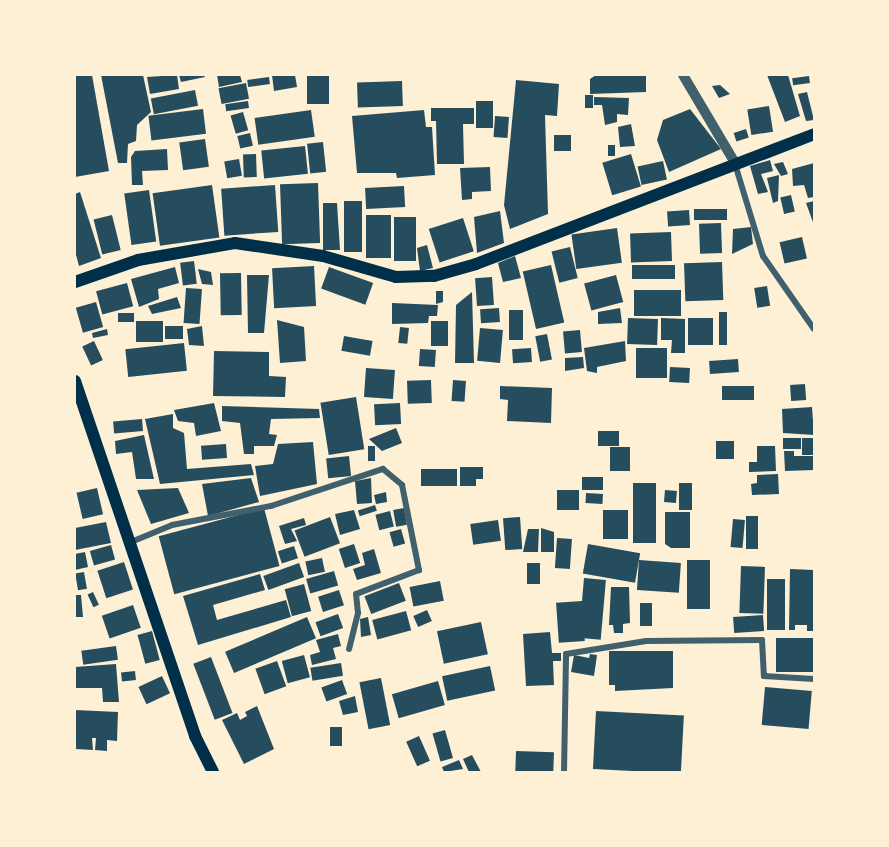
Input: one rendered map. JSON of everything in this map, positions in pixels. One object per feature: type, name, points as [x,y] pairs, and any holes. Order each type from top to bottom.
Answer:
[{"type":"main road","points":[[75,282],[138,260],[236,243],[323,256],[396,276],[434,276],[476,264],[814,134]]},
{"type":"main road","points":[[75,381],[195,736],[213,772]]},
{"type":"street","points":[[683,75],[735,163],[763,256],[814,329]]},
{"type":"street","points":[[131,542],[172,525],[271,506],[383,469],[402,485],[418,570],[356,594],[358,613],[349,649]]},
{"type":"street","points":[[564,772],[566,654],[646,641],[762,640],[764,676],[814,679]]},
{"type":"building","points":[[92,75],[109,171],[75,177],[75,76]]},
{"type":"building","points":[[101,75],[143,75],[151,112],[137,125],[136,141],[128,144],[127,163],[118,163]]},
{"type":"building","points":[[177,75],[179,89],[150,94],[147,77]]},
{"type":"building","points":[[179,75],[204,75],[205,77],[181,82]]},
{"type":"building","points":[[217,75],[240,75],[242,82],[219,87]]},
{"type":"building","points":[[272,75],[295,75],[297,87],[274,91]]},
{"type":"building","points":[[307,75],[329,75],[329,104],[307,104]]},
{"type":"building","points":[[596,75],[646,75],[646,92],[590,94],[590,79]]},
{"type":"building","points":[[767,75],[788,75],[800,116],[785,122]]},
{"type":"building","points":[[809,76],[810,83],[793,85],[792,78]]},
{"type":"building","points":[[269,77],[270,84],[248,87],[247,80]]},
{"type":"building","points":[[516,80],[559,84],[557,116],[545,115],[548,214],[510,229],[504,205]]},
{"type":"building","points":[[402,81],[403,106],[358,108],[357,83]]},
{"type":"building","points":[[246,83],[249,99],[222,104],[219,88]]},
{"type":"building","points":[[720,85],[730,94],[719,98],[712,86]]},
{"type":"building","points":[[195,90],[198,106],[154,114],[151,99]]},
{"type":"building","points":[[807,92],[814,120],[806,121],[798,94]]},
{"type":"building","points":[[585,95],[593,95],[593,108],[585,108]]},
{"type":"building","points":[[594,97],[629,98],[628,115],[617,114],[617,122],[605,125],[602,105],[594,105]]},
{"type":"building","points":[[248,101],[249,108],[226,111],[225,104]]},
{"type":"building","points":[[476,101],[493,101],[493,128],[476,128]]},
{"type":"building","points":[[769,106],[773,132],[751,135],[747,109]]},
{"type":"building","points":[[431,108],[474,108],[474,124],[463,124],[464,164],[437,164],[436,121],[431,121]]},
{"type":"building","points":[[203,109],[206,134],[151,141],[148,116]]},
{"type":"building","points":[[690,109],[721,149],[669,172],[657,140],[663,120]]},
{"type":"building","points":[[311,110],[315,137],[258,145],[255,118]]},
{"type":"building","points":[[424,110],[426,127],[432,127],[435,175],[397,178],[396,173],[357,173],[352,116]]},
{"type":"building","points":[[243,112],[248,130],[236,134],[231,116]]},
{"type":"building","points":[[495,116],[509,117],[508,138],[494,137]]},
{"type":"building","points":[[631,124],[635,146],[620,147],[618,127]]},
{"type":"building","points":[[746,129],[749,138],[736,142],[734,133]]},
{"type":"building","points":[[250,133],[253,146],[240,149],[237,136]]},
{"type":"building","points":[[554,135],[571,135],[571,151],[554,151]]},
{"type":"building","points":[[205,139],[209,167],[183,170],[179,143]]},
{"type":"building","points":[[323,142],[326,172],[310,174],[307,144]]},
{"type":"building","points":[[608,145],[615,145],[615,156],[608,156]]},
{"type":"building","points":[[305,146],[308,174],[264,178],[261,151]]},
{"type":"building","points":[[167,149],[168,170],[142,171],[143,185],[132,185],[131,157],[135,151]]},
{"type":"building","points":[[243,154],[256,154],[257,177],[244,177]]},
{"type":"building","points":[[631,154],[641,187],[612,195],[602,163]]},
{"type":"building","points":[[239,159],[242,176],[227,178],[224,162]]},
{"type":"building","points":[[770,160],[773,171],[761,174],[768,192],[758,194],[750,166]]},
{"type":"building","points":[[663,161],[667,180],[642,185],[638,166]]},
{"type":"building","points":[[783,162],[788,174],[781,176],[774,164]]},
{"type":"building","points":[[814,163],[814,197],[808,198],[804,185],[793,186],[792,169]]},
{"type":"building","points":[[490,167],[491,191],[472,192],[472,199],[462,200],[460,168]]},
{"type":"building","points":[[779,175],[778,201],[773,203],[767,178]]},
{"type":"building","points":[[318,183],[320,243],[282,244],[280,184]]},
{"type":"building","points":[[212,185],[219,237],[160,246],[153,193]]},
{"type":"building","points":[[275,185],[278,232],[224,236],[221,189]]},
{"type":"building","points":[[404,186],[405,207],[366,209],[365,188]]},
{"type":"building","points":[[149,190],[156,241],[131,245],[124,193]]},
{"type":"building","points":[[80,192],[101,258],[79,266],[75,251],[75,194]]},
{"type":"building","points":[[791,195],[795,212],[784,214],[780,197]]},
{"type":"building","points":[[344,201],[362,201],[362,252],[344,252]]},
{"type":"building","points":[[814,201],[814,225],[806,203]]},
{"type":"building","points":[[323,203],[337,203],[340,250],[323,250]]},
{"type":"building","points":[[694,209],[727,209],[727,220],[694,220]]},
{"type":"building","points":[[689,210],[690,225],[668,226],[667,212]]},
{"type":"building","points":[[500,211],[504,243],[477,253],[474,217]]},
{"type":"building","points":[[112,215],[121,250],[102,255],[94,220]]},
{"type":"building","points":[[366,215],[391,215],[391,258],[366,258]]},
{"type":"building","points":[[394,217],[416,217],[416,261],[394,261]]},
{"type":"building","points":[[463,218],[474,251],[440,262],[429,229]]},
{"type":"building","points":[[721,223],[722,253],[700,254],[699,224]]},
{"type":"building","points":[[751,227],[753,244],[732,254],[733,229]]},
{"type":"building","points":[[617,228],[622,263],[576,269],[571,234]]},
{"type":"building","points":[[671,232],[672,261],[631,262],[630,233]]},
{"type":"building","points":[[802,237],[807,258],[785,264],[780,242]]},
{"type":"building","points":[[427,245],[433,268],[420,271],[417,248]]},
{"type":"building","points":[[570,247],[578,278],[559,283],[552,252]]},
{"type":"building","points":[[515,256],[521,278],[503,282],[498,263]]},
{"type":"building","points":[[194,261],[197,284],[183,286],[180,263]]},
{"type":"building","points":[[722,262],[723,300],[685,301],[684,263]]},
{"type":"building","points":[[551,265],[564,322],[536,329],[523,272]]},
{"type":"building","points":[[632,265],[675,265],[675,279],[632,279]]},
{"type":"building","points":[[314,266],[316,306],[274,308],[272,268]]},
{"type":"building","points":[[175,267],[179,283],[158,289],[159,299],[139,307],[131,279]]},
{"type":"building","points":[[329,267],[373,283],[365,305],[321,289]]},
{"type":"building","points":[[198,269],[211,272],[213,285],[202,284]]},
{"type":"building","points":[[220,273],[241,273],[242,315],[221,315]]},
{"type":"building","points":[[247,275],[269,275],[264,333],[248,333]]},
{"type":"building","points":[[616,275],[623,302],[591,311],[584,284]]},
{"type":"building","points":[[492,277],[494,305],[477,306],[475,278]]},
{"type":"building","points":[[127,283],[133,306],[102,314],[96,291]]},
{"type":"building","points":[[767,286],[770,306],[757,308],[754,288]]},
{"type":"building","points":[[186,288],[202,289],[200,324],[184,323]]},
{"type":"building","points":[[634,290],[681,290],[681,316],[634,316]]},
{"type":"building","points":[[436,291],[443,291],[443,302],[436,304]]},
{"type":"building","points":[[472,292],[474,363],[455,363],[456,305]]},
{"type":"building","points":[[177,297],[181,308],[152,314],[148,306]]},
{"type":"building","points":[[96,302],[103,327],[83,333],[76,308]]},
{"type":"building","points":[[392,303],[438,305],[437,316],[429,316],[428,323],[392,324]]},
{"type":"building","points":[[499,308],[500,322],[481,323],[480,309]]},
{"type":"building","points":[[620,308],[622,323],[598,324],[598,312]]},
{"type":"building","points":[[509,310],[523,310],[523,340],[509,340]]},
{"type":"building","points":[[719,312],[727,312],[727,345],[719,345]]},
{"type":"building","points":[[118,313],[134,313],[134,322],[118,322]]},
{"type":"building","points":[[628,318],[658,319],[657,345],[627,344]]},
{"type":"building","points":[[661,318],[685,319],[685,353],[671,353],[672,340],[661,340]]},
{"type":"building","points":[[688,318],[713,318],[713,345],[688,345]]},
{"type":"building","points":[[277,320],[304,327],[306,361],[280,363]]},
{"type":"building","points":[[136,321],[163,321],[163,342],[136,342]]},
{"type":"building","points":[[431,321],[448,321],[448,346],[431,346]]},
{"type":"building","points":[[165,326],[183,326],[183,339],[165,339]]},
{"type":"building","points":[[202,326],[204,346],[189,345],[187,329]]},
{"type":"building","points":[[400,327],[409,328],[407,344],[398,343]]},
{"type":"building","points":[[480,328],[503,330],[500,363],[477,361]]},
{"type":"building","points":[[107,329],[108,335],[93,338],[92,333]]},
{"type":"building","points":[[580,330],[582,352],[565,353],[563,331]]},
{"type":"building","points":[[547,334],[552,360],[540,362],[535,336]]},
{"type":"building","points":[[344,336],[373,341],[370,356],[341,351]]},
{"type":"building","points":[[94,341],[103,360],[91,366],[82,346]]},
{"type":"building","points":[[625,341],[626,361],[597,367],[597,373],[587,371],[584,348]]},
{"type":"building","points":[[184,343],[187,371],[128,377],[125,349]]},
{"type":"building","points":[[531,348],[532,362],[513,363],[512,349]]},
{"type":"building","points":[[636,348],[667,348],[667,378],[636,378]]},
{"type":"building","points":[[420,349],[436,350],[435,367],[419,366]]},
{"type":"building","points":[[214,351],[269,352],[269,376],[286,377],[285,397],[213,396]]},
{"type":"building","points":[[583,357],[584,368],[565,371],[565,358]]},
{"type":"building","points":[[738,359],[739,372],[710,374],[709,361]]},
{"type":"building","points":[[670,367],[690,368],[689,383],[669,382]]},
{"type":"building","points":[[366,368],[395,370],[393,399],[364,397]]},
{"type":"building","points":[[431,380],[432,403],[408,404],[407,381]]},
{"type":"building","points":[[453,380],[466,381],[465,402],[452,401]]},
{"type":"building","points":[[805,384],[806,400],[791,401],[790,385]]},
{"type":"building","points":[[500,386],[552,388],[551,423],[507,421],[508,400],[500,399]]},
{"type":"building","points":[[722,386],[754,386],[754,400],[722,400]]},
{"type":"building","points":[[356,397],[364,449],[329,455],[320,403]]},
{"type":"building","points":[[214,403],[221,431],[196,436],[194,423],[178,421],[174,410]]},
{"type":"building","points":[[400,403],[401,424],[375,425],[374,404]]},
{"type":"building","points":[[222,406],[319,409],[320,418],[271,419],[269,434],[277,435],[274,446],[254,446],[254,454],[244,454],[240,423],[222,421]]},
{"type":"building","points":[[812,407],[814,435],[783,433],[782,409]]},
{"type":"building","points":[[173,414],[173,428],[184,433],[187,469],[251,464],[254,475],[160,484],[145,419]]},
{"type":"building","points":[[142,419],[143,431],[114,433],[113,422]]},
{"type":"building","points":[[396,428],[402,443],[382,451],[369,439]]},
{"type":"building","points":[[598,431],[619,431],[619,446],[598,446]]},
{"type":"building","points":[[144,435],[154,479],[136,479],[132,452],[116,454],[115,441]]},
{"type":"building","points":[[783,438],[801,438],[801,449],[783,449]]},
{"type":"building","points":[[802,438],[814,438],[814,455],[802,455]]},
{"type":"building","points":[[716,441],[734,441],[734,459],[716,459]]},
{"type":"building","points":[[313,442],[317,484],[260,496],[255,466],[273,464],[278,444]]},
{"type":"building","points":[[226,444],[227,458],[202,460],[201,446]]},
{"type":"building","points":[[368,446],[375,446],[375,461],[368,461]]},
{"type":"building","points":[[757,446],[775,446],[776,471],[749,472],[749,462],[757,462]]},
{"type":"building","points":[[610,447],[630,447],[630,471],[610,471]]},
{"type":"building","points":[[784,451],[794,451],[794,456],[814,456],[814,470],[785,471]]},
{"type":"building","points":[[349,456],[351,476],[328,478],[326,458]]},
{"type":"building","points":[[460,467],[483,467],[483,479],[476,479],[476,486],[460,486]]},
{"type":"building","points":[[421,469],[457,469],[457,486],[421,486]]},
{"type":"building","points":[[778,474],[779,494],[752,495],[751,484],[757,483],[757,475]]},
{"type":"building","points":[[582,477],[603,477],[603,490],[582,490]]},
{"type":"building","points":[[251,478],[259,502],[208,516],[202,484]]},
{"type":"building","points":[[371,478],[372,503],[357,504],[355,481]]},
{"type":"building","points":[[633,483],[656,483],[656,543],[633,543]]},
{"type":"building","points":[[679,483],[692,483],[692,510],[679,510]]},
{"type":"building","points":[[97,488],[103,514],[83,519],[77,493]]},
{"type":"building","points":[[178,488],[189,513],[151,524],[137,490]]},
{"type":"building","points":[[557,490],[579,490],[579,510],[557,510]]},
{"type":"building","points":[[665,490],[677,491],[676,503],[664,502]]},
{"type":"building","points":[[386,492],[387,502],[376,504],[374,495]]},
{"type":"building","points":[[586,493],[603,494],[602,504],[585,503]]},
{"type":"building","points":[[375,505],[377,511],[360,516],[358,511]]},
{"type":"building","points":[[264,508],[280,566],[174,594],[159,536]]},
{"type":"building","points":[[404,508],[407,525],[396,527],[393,510]]},
{"type":"building","points":[[354,510],[360,529],[340,535],[335,514]]},
{"type":"building","points":[[603,510],[628,510],[628,539],[603,539]]},
{"type":"building","points":[[390,511],[394,527],[379,530],[375,515]]},
{"type":"building","points":[[665,512],[690,512],[690,548],[671,548],[665,544]]},
{"type":"building","points":[[746,516],[758,516],[758,549],[746,549]]},
{"type":"building","points":[[330,517],[340,543],[305,557],[295,531]]},
{"type":"building","points":[[520,517],[522,549],[505,550],[503,518]]},
{"type":"building","points":[[304,518],[306,525],[291,529],[297,541],[285,544],[279,526]]},
{"type":"building","points":[[733,519],[745,520],[743,548],[731,547]]},
{"type":"building","points":[[498,520],[501,541],[473,545],[470,524]]},
{"type":"building","points":[[106,522],[111,543],[75,550],[75,528]]},
{"type":"building","points":[[541,528],[554,532],[554,552],[541,552]]},
{"type":"building","points":[[401,529],[405,543],[394,547],[389,532]]},
{"type":"building","points":[[528,529],[539,529],[538,552],[523,552]]},
{"type":"building","points":[[557,538],[572,539],[570,569],[555,568]]},
{"type":"building","points":[[354,544],[360,563],[345,568],[339,549]]},
{"type":"building","points":[[588,544],[640,553],[635,583],[583,574]]},
{"type":"building","points":[[111,545],[115,559],[94,565],[90,551]]},
{"type":"building","points":[[294,546],[298,558],[282,564],[278,551]]},
{"type":"building","points":[[374,549],[381,573],[357,580],[353,569],[365,565],[362,553]]},
{"type":"building","points":[[85,552],[88,567],[75,570],[75,554]]},
{"type":"building","points":[[322,558],[325,572],[308,575],[305,562]]},
{"type":"building","points":[[639,560],[681,563],[679,593],[637,590]]},
{"type":"building","points":[[687,560],[710,560],[710,609],[687,609]]},
{"type":"building","points":[[124,562],[133,590],[106,598],[97,571]]},
{"type":"building","points":[[299,563],[304,577],[268,590],[263,576]]},
{"type":"building","points":[[527,563],[540,563],[540,584],[527,584]]},
{"type":"building","points":[[741,566],[765,567],[763,614],[739,613]]},
{"type":"building","points":[[790,569],[814,570],[813,631],[807,631],[807,625],[795,625],[795,630],[789,630]]},
{"type":"building","points":[[334,571],[338,585],[310,593],[306,579]]},
{"type":"building","points":[[84,572],[87,589],[78,590],[75,574]]},
{"type":"building","points":[[260,574],[265,590],[213,605],[217,620],[286,600],[291,617],[198,645],[183,596]]},
{"type":"building","points":[[584,578],[606,580],[601,640],[579,638]]},
{"type":"building","points":[[767,579],[785,579],[785,630],[767,630]]},
{"type":"building","points":[[440,581],[444,601],[413,607],[410,587]]},
{"type":"building","points":[[399,583],[406,601],[371,614],[364,596]]},
{"type":"building","points":[[304,584],[311,611],[292,616],[285,589]]},
{"type":"building","points":[[611,587],[629,587],[630,623],[623,624],[623,633],[614,633],[613,625],[609,625]]},
{"type":"building","points":[[339,590],[344,605],[323,612],[318,597]]},
{"type":"building","points":[[93,592],[99,605],[93,607],[88,595]]},
{"type":"building","points":[[75,595],[81,595],[83,617],[75,617]]},
{"type":"building","points":[[582,601],[585,641],[559,643],[556,603]]},
{"type":"building","points":[[640,603],[652,603],[652,626],[640,626]]},
{"type":"building","points":[[133,605],[141,628],[110,638],[102,616]]},
{"type":"building","points":[[427,610],[432,621],[418,627],[413,616]]},
{"type":"building","points":[[406,611],[411,630],[377,639],[372,620]]},
{"type":"building","points":[[338,614],[343,628],[321,636],[315,622]]},
{"type":"building","points":[[763,615],[764,631],[734,633],[733,617]]},
{"type":"building","points":[[307,617],[316,638],[234,673],[225,652]]},
{"type":"building","points":[[368,617],[371,635],[361,637],[360,619]]},
{"type":"building","points":[[481,622],[488,654],[444,664],[437,631]]},
{"type":"building","points":[[152,631],[160,660],[145,664],[138,635]]},
{"type":"building","points":[[550,632],[552,653],[561,653],[561,661],[553,661],[554,685],[526,686],[523,634]]},
{"type":"building","points":[[338,634],[341,646],[333,648],[336,659],[312,665],[310,655],[320,652],[316,640]]},
{"type":"building","points":[[776,638],[814,638],[814,672],[776,672]]},
{"type":"building","points":[[116,646],[118,660],[83,665],[81,651]]},
{"type":"building","points":[[609,651],[673,651],[673,688],[615,691],[615,685],[609,685]]},
{"type":"building","points":[[590,654],[597,655],[594,676],[571,672],[574,655],[589,658]]},
{"type":"building","points":[[304,655],[310,677],[288,683],[282,661]]},
{"type":"building","points":[[211,657],[233,713],[215,720],[193,664]]},
{"type":"building","points":[[277,661],[286,686],[265,694],[255,669]]},
{"type":"building","points":[[341,663],[343,676],[312,681],[310,668]]},
{"type":"building","points":[[116,664],[119,702],[103,702],[102,688],[75,688],[75,667]]},
{"type":"building","points":[[490,666],[495,690],[447,701],[442,676]]},
{"type":"building","points":[[135,671],[136,680],[122,681],[121,672]]},
{"type":"building","points":[[162,676],[170,693],[146,704],[138,687]]},
{"type":"building","points":[[381,678],[390,725],[369,729],[359,682]]},
{"type":"building","points":[[342,680],[347,694],[326,702],[321,688]]},
{"type":"building","points":[[438,681],[445,705],[399,718],[392,694]]},
{"type":"building","points":[[765,687],[812,691],[809,729],[762,725]]},
{"type":"building","points":[[355,696],[358,712],[343,715],[339,701]]},
{"type":"building","points":[[257,706],[274,749],[244,764],[222,720],[237,713],[240,720],[247,716],[245,712]]},
{"type":"building","points":[[75,710],[118,712],[117,741],[107,740],[107,751],[95,750],[96,738],[92,738],[93,750],[75,749]]},
{"type":"building","points":[[596,711],[684,716],[681,772],[593,769]]},
{"type":"building","points":[[330,727],[342,727],[342,746],[330,746]]},
{"type":"building","points":[[445,730],[453,758],[440,761],[433,734]]},
{"type":"building","points":[[419,736],[430,761],[417,766],[406,742]]},
{"type":"building","points":[[516,751],[554,752],[553,772],[515,772]]},
{"type":"building","points":[[472,755],[481,772],[469,772],[463,759]]},
{"type":"building","points":[[459,760],[463,769],[444,772],[442,767]]}]
